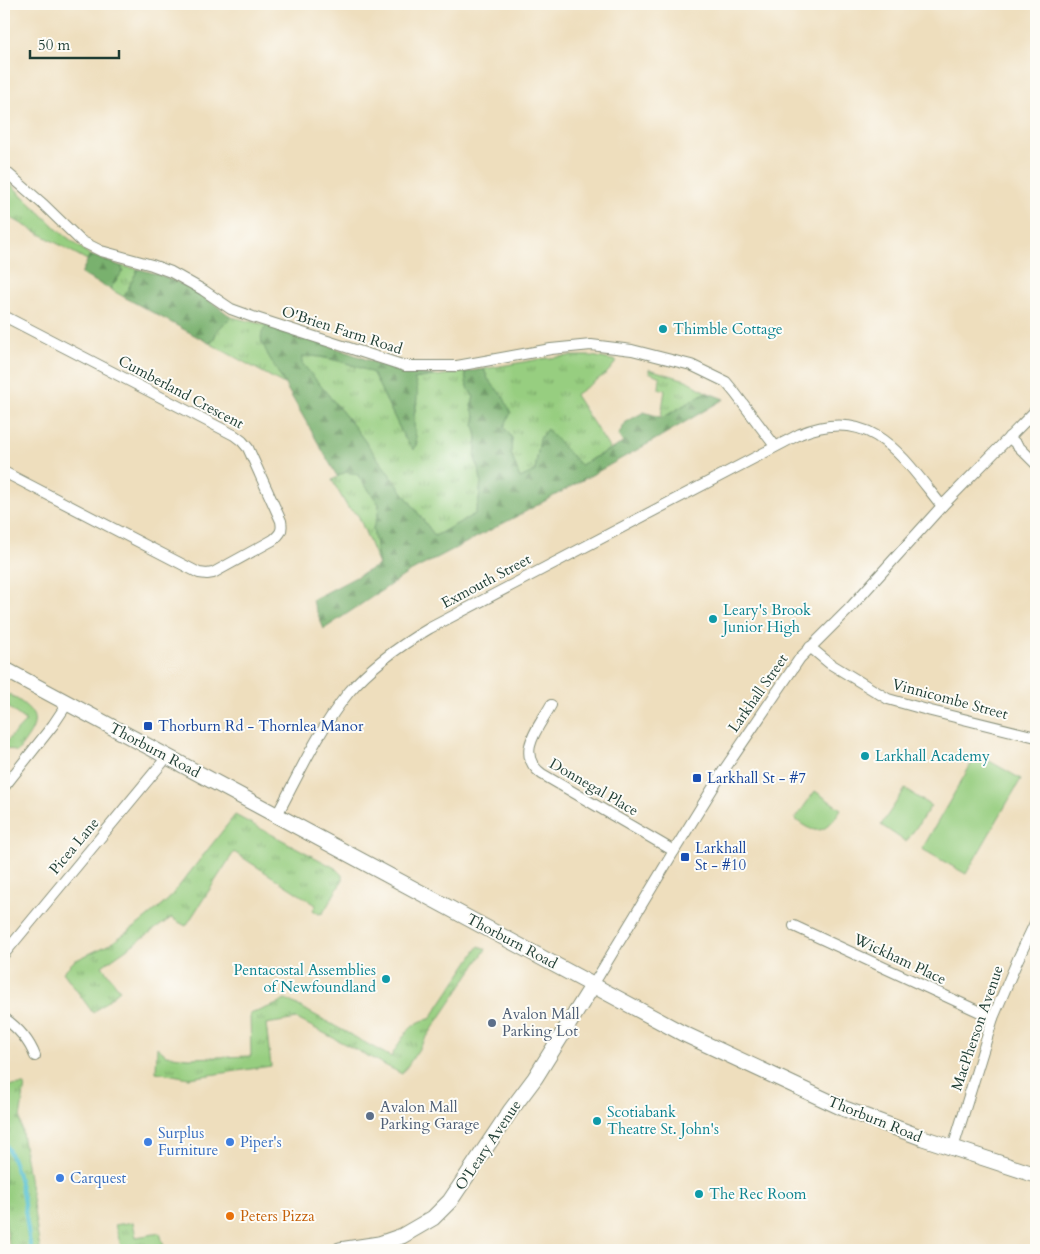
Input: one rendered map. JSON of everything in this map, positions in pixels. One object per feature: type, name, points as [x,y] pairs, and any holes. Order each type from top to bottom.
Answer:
[{"type":"main road","name":"Thorburn Road","points":[[4,669],[682,1033],[862,1116],[1036,1176]]},
{"type":"main road","name":"O'Leary Avenue","points":[[340,1250],[379,1244],[402,1236],[433,1218],[450,1201],[511,1110],[535,1078],[593,985]]},
{"type":"street","name":"O'Brien Farm Road","points":[[4,170],[81,241],[101,251],[171,272],[231,309],[253,318],[405,366],[457,366],[551,349],[591,345],[632,350],[691,365],[726,382],[775,446]]},
{"type":"street","name":"Cumberland Crescent","points":[[4,316],[234,435],[248,448],[282,529],[280,534],[273,540],[214,573],[199,573],[4,472]]},
{"type":"street","name":"Larkhall Street","points":[[593,985],[742,742],[800,658],[848,610],[942,506],[1036,410]]},
{"type":"street","name":"Exmouth Street","points":[[276,815],[314,747],[348,693],[372,669],[396,650],[430,628],[775,446],[808,431],[824,427],[842,426],[867,431],[883,439],[897,450],[942,506]]},
{"type":"street","points":[[1009,437],[1036,464]]},
{"type":"street","name":"Vinnicombe Street","points":[[810,647],[829,663],[888,699],[931,712],[1036,737]]},
{"type":"street","points":[[4,787],[54,725],[67,704]]},
{"type":"street","name":"Donnegal Place","points":[[551,705],[529,746],[528,756],[533,766],[542,774],[674,851]]},
{"type":"street","name":"Picea Lane","points":[[4,954],[167,757]]},
{"type":"street","name":"MacPherson Avenue","points":[[953,1148],[993,1018],[1036,921]]},
{"type":"street","name":"Wickham Place","points":[[794,926],[993,1018]]},
{"type":"street","points":[[4,1018],[26,1038],[35,1056]]},
{"type":"green space","points":[[4,178],[59,231],[90,255],[87,260],[4,214]]},
{"type":"green space","points":[[90,255],[121,266],[123,271],[110,289],[81,274]]},
{"type":"green space","points":[[121,266],[138,269],[124,297],[110,289],[123,271]]},
{"type":"green space","points":[[138,269],[163,276],[188,287],[231,317],[217,331],[213,341],[209,343],[124,297]]},
{"type":"green space","points":[[231,317],[267,325],[268,355],[279,371],[284,384],[209,343],[213,341],[217,331]]},
{"type":"green space","points":[[267,325],[384,366],[408,373],[434,375],[414,379],[417,395],[414,416],[416,439],[414,450],[404,437],[373,373],[347,363],[302,356],[302,363],[353,425],[435,536],[475,514],[479,500],[481,481],[475,459],[477,437],[474,424],[476,419],[471,406],[474,397],[467,387],[465,372],[484,369],[488,379],[504,398],[511,413],[504,427],[512,438],[511,454],[520,478],[535,471],[540,438],[547,429],[580,465],[623,443],[618,435],[626,422],[644,412],[663,418],[706,392],[724,399],[653,441],[523,513],[408,573],[324,629],[312,600],[379,565],[373,528],[378,515],[379,504],[357,474],[346,472],[337,476],[264,347],[261,336]]},
{"type":"green space","points":[[302,355],[338,361],[373,373],[404,437],[414,449],[417,443],[413,421],[417,402],[414,379],[465,372],[467,387],[474,397],[471,406],[476,419],[474,424],[477,437],[475,459],[481,481],[475,514],[435,536],[353,425],[302,363]]},
{"type":"green space","points":[[569,356],[592,356],[617,361],[607,373],[575,395],[610,449],[580,465],[547,430],[540,438],[535,471],[520,478],[511,454],[512,438],[504,427],[504,398],[488,379],[484,369]]},
{"type":"green space","points":[[649,369],[686,380],[706,392],[662,418],[665,390],[659,389],[660,377],[649,372]]},
{"type":"green space","points":[[346,472],[357,474],[379,504],[378,515],[373,528],[379,565],[358,515],[348,508],[332,480]]},
{"type":"green space","points":[[9,694],[28,708],[33,714],[34,720],[34,726],[17,752],[4,747],[4,744],[26,721],[4,704]]},
{"type":"green space","points":[[977,754],[1021,779],[966,874],[922,849]]},
{"type":"green space","points":[[905,789],[931,806],[906,842],[881,825]]},
{"type":"green space","points":[[815,791],[841,809],[831,823],[821,830],[809,828],[795,819]]},
{"type":"green space","points":[[235,815],[335,868],[342,875],[342,881],[323,913],[319,914],[313,910],[316,905],[234,852],[186,926],[171,918],[102,966],[120,990],[93,1013],[63,972],[74,961],[110,944],[168,900]]},
{"type":"green space","points":[[479,946],[486,949],[402,1074],[297,1019],[266,1024],[271,1066],[189,1078],[156,1072],[157,1047],[166,1055],[188,1058],[251,1056],[250,1014],[286,999],[391,1057],[402,1038],[412,1027],[417,1023],[430,1019]]},
{"type":"green space","points":[[25,1085],[20,1119],[40,1250],[10,1250],[4,1212],[4,1086]]},
{"type":"green space","points":[[133,1222],[136,1237],[160,1233],[165,1250],[122,1250],[115,1225]]},
{"type":"waterway","points":[[4,1142],[19,1180],[31,1250]]},
{"type":"place","name":"Thimble Cottage","points":[[663,329]]},
{"type":"place","name":"Leary's Brook Junior High","points":[[713,619]]},
{"type":"place","name":"Thorburn Rd - Thornlea Manor","points":[[148,726]]},
{"type":"place","name":"Larkhall Academy","points":[[865,756]]},
{"type":"place","name":"Larkhall St - #7","points":[[697,778]]},
{"type":"place","name":"Larkhall St - #10","points":[[685,857]]},
{"type":"place","name":"Pentacostal Assemblies of Newfoundland","points":[[386,979]]},
{"type":"place","name":"Avalon Mall Parking Lot","points":[[492,1023]]},
{"type":"place","name":"Avalon Mall Parking Garage","points":[[370,1116]]},
{"type":"place","name":"Scotiabank Theatre St. John's","points":[[597,1121]]},
{"type":"place","name":"Surplus Furniture","points":[[148,1142]]},
{"type":"place","name":"Piper's","points":[[230,1142]]},
{"type":"place","name":"Carquest","points":[[60,1178]]},
{"type":"place","name":"The Rec Room","points":[[699,1194]]},
{"type":"place","name":"Peters Pizza","points":[[230,1216]]}]
